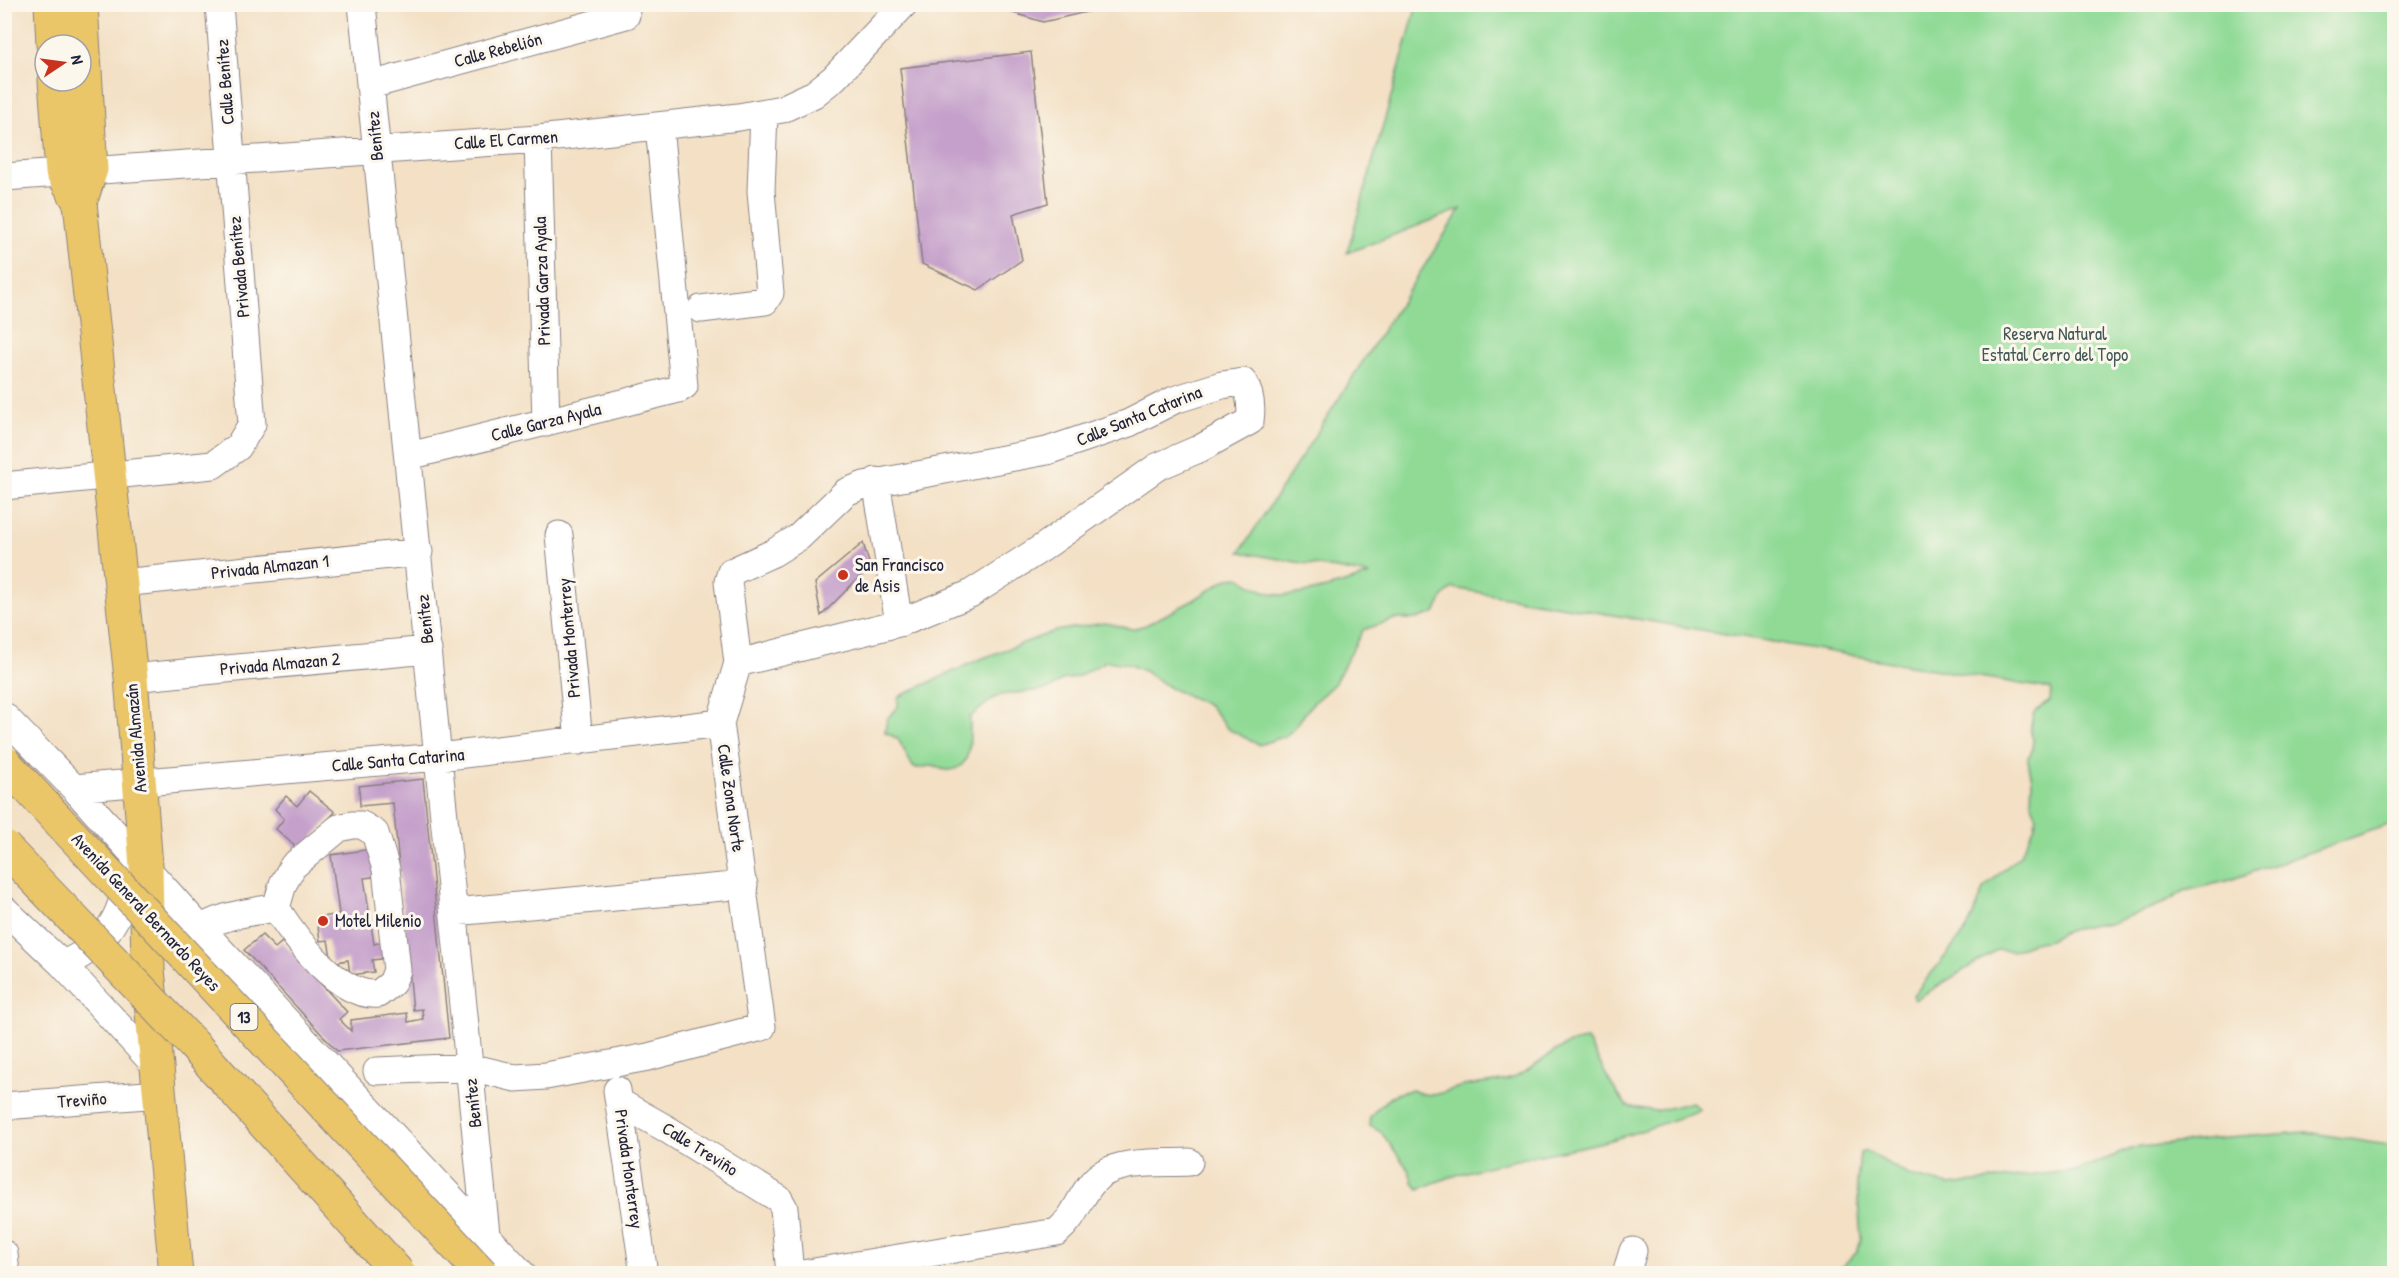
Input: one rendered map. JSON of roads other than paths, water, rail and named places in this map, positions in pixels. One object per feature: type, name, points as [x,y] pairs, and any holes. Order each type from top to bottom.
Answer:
[{"type":"main road","points":[[51,4],[52,33]]},
{"type":"main road","name":"Avenida Almazán","points":[[76,171],[81,4]]},
{"type":"main road","name":"Avenida Almazán","points":[[58,93],[76,171],[108,475],[122,583],[146,866],[148,969],[176,1274]]},
{"type":"main road","name":"Avenida General Bernardo Reyes","points":[[4,762],[482,1274]]},
{"type":"main road","points":[[4,848],[193,1044],[399,1274]]},
{"type":"street","name":"Calle Benítez","points":[[219,4],[230,160]]},
{"type":"street","name":"Benítez","points":[[362,4],[486,1234]]},
{"type":"street","name":"Calle El Carmen","points":[[4,177],[538,139],[782,110],[814,94],[850,62],[904,4]]},
{"type":"street","name":"Calle Rebelión","points":[[371,85],[626,15]]},
{"type":"street","points":[[701,309],[765,301],[770,293],[760,191],[764,113]]},
{"type":"street","name":"Calle Garza Ayala","points":[[409,456],[683,387],[659,126]]},
{"type":"street","name":"Privada Garza Ayala","points":[[538,139],[546,423]]},
{"type":"street","name":"Privada Benítez","points":[[4,486],[213,465],[238,447],[252,424],[230,160]]},
{"type":"street","name":"Calle Santa Catarina","points":[[731,572],[773,553],[800,537],[846,492],[876,482],[1047,451],[1129,423],[1174,400],[1222,385],[1243,382],[1251,403],[1250,421],[1201,448],[1157,467],[1042,548],[970,594],[899,623]]},
{"type":"street","points":[[738,663],[899,623],[876,482]]},
{"type":"street","name":"Privada Monterrey","points":[[559,536],[579,741]]},
{"type":"street","name":"Privada Almazan 1","points":[[122,583],[419,552]]},
{"type":"street","name":"Calle Zona Norte","points":[[614,1065],[762,1026],[720,723],[738,663],[728,582],[731,572]]},
{"type":"street","name":"Privada Almazan 2","points":[[131,678],[428,650]]},
{"type":"street","points":[[4,716],[105,821],[200,928],[522,1274]]},
{"type":"street","name":"Calle Santa Catarina","points":[[74,788],[439,756],[720,723]]},
{"type":"street","points":[[62,964],[75,960],[97,943],[107,933],[120,908],[125,881],[124,867],[117,840],[105,821]]},
{"type":"street","points":[[352,825],[369,828],[379,841],[386,869],[397,970],[392,983],[378,994],[371,995],[345,985],[293,935],[276,908],[283,884],[293,866],[339,828],[352,825]]},
{"type":"street","points":[[454,912],[744,885]]},
{"type":"street","points":[[148,969],[200,928],[240,913],[276,908]]},
{"type":"street","points":[[4,909],[62,964],[158,1080]]},
{"type":"street","points":[[377,1071],[470,1067],[515,1078],[530,1078],[614,1065]]},
{"type":"street","name":"Privada Monterrey","points":[[614,1065],[644,1274]]},
{"type":"street","name":"Treviño","points":[[4,1106],[158,1080]]},
{"type":"street","name":"Calle Treviño","points":[[619,1102],[779,1199],[784,1208],[790,1274]]},
{"type":"street","points":[[802,1274],[924,1264],[1057,1232],[1076,1212],[1092,1182],[1108,1170],[1120,1166],[1189,1162]]},
{"type":"street","points":[[4,1254],[6,1274]]},
{"type":"place","name":"San Francisco de Asis","points":[[843,575]]},
{"type":"place","name":"Motel Milenio","points":[[323,921]]},
{"type":"park label","name":"Reserva Natural Estatal Cerro del Topo","points":[[2055,344]]}]
